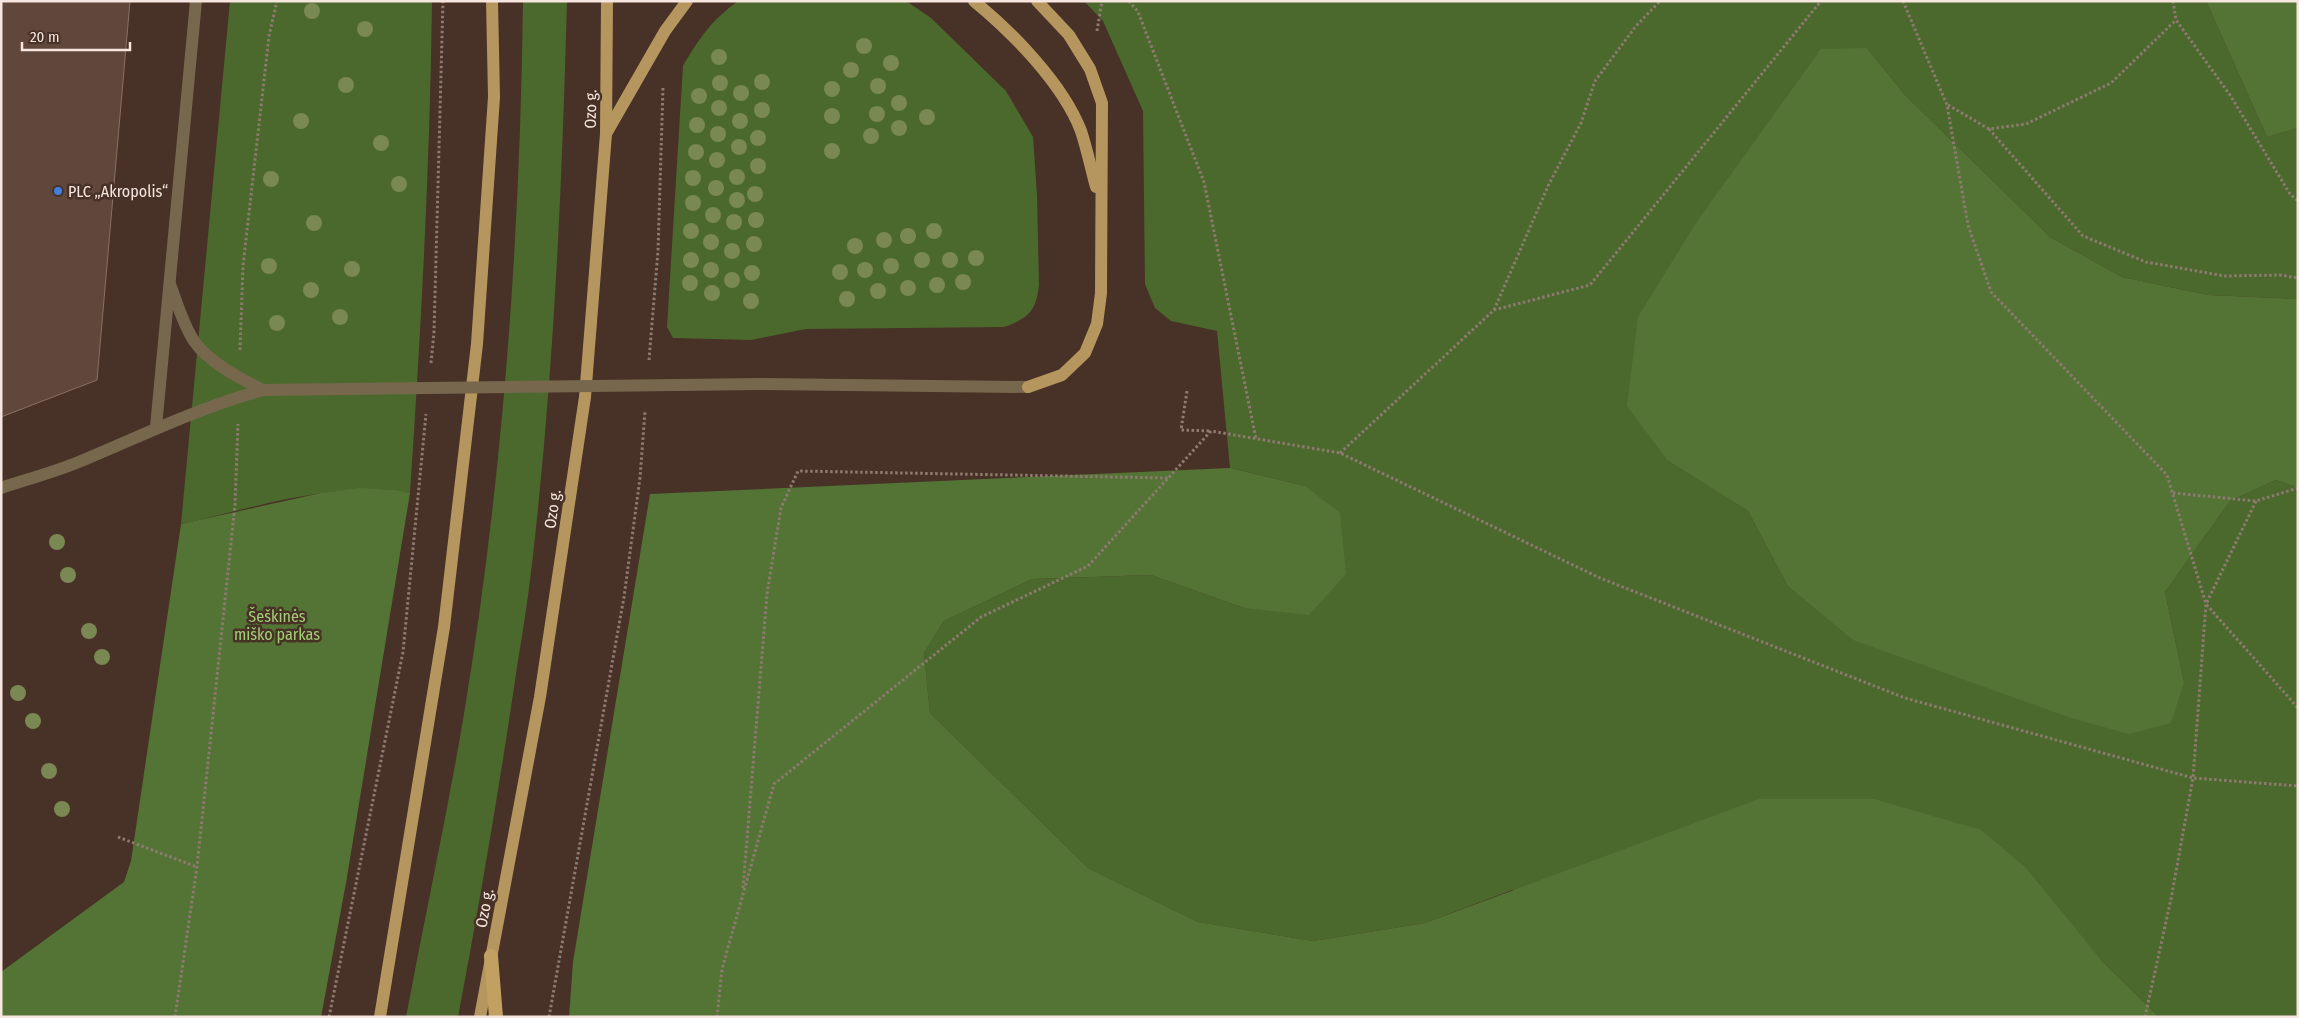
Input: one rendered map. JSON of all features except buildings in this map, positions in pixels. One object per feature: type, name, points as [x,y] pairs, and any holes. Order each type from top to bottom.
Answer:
[{"type":"highway","points":[[491,956],[496,1017]]},
{"type":"main road","points":[[380,1017],[444,627],[477,344],[494,97],[492,1]]},
{"type":"main road","name":"Ozo g.","points":[[480,1017],[540,697],[585,397],[606,134],[607,1]]},
{"type":"main road","points":[[606,134],[665,31],[687,1]]},
{"type":"main road","points":[[974,1],[998,20],[1052,80],[1080,130],[1100,203]]},
{"type":"main road","points":[[1028,387],[1062,375],[1085,352],[1097,324],[1101,293],[1102,103],[1090,68],[1069,35],[1037,1]]},
{"type":"street","points":[[156,427],[196,1]]},
{"type":"street","points":[[169,280],[184,321],[195,343],[214,361],[263,390]]},
{"type":"street","points":[[1,488],[80,462],[156,427],[239,396],[263,390],[762,384],[1028,387]]},
{"type":"path","points":[[240,378],[243,266],[269,36],[277,1]]},
{"type":"path","points":[[430,369],[434,332],[443,1]]},
{"type":"path","points":[[1129,1],[1138,12],[1204,182],[1256,439]]},
{"type":"path","points":[[1340,453],[1494,310],[1549,184],[1581,123],[1595,81],[1636,26],[1660,1]]},
{"type":"path","points":[[1494,310],[1590,285],[1821,1]]},
{"type":"path","points":[[1902,1],[1947,105],[1968,225],[1991,292],[2167,475],[2206,604],[2193,778],[2171,900],[2144,1017]]},
{"type":"path","points":[[2173,1],[2176,20],[2230,95],[2290,194],[2298,201]]},
{"type":"path","points":[[1990,129],[2026,124],[2111,83],[2176,20]]},
{"type":"path","points":[[648,369],[658,251],[663,79]]},
{"type":"path","points":[[1947,105],[1990,129],[2083,236],[2146,262],[2225,276],[2280,275],[2298,278]]},
{"type":"path","points":[[1186,390],[1181,430],[1211,431],[1340,453],[1600,578],[1906,698],[2193,778],[2298,786]]},
{"type":"path","points":[[175,1017],[197,867],[235,505],[239,396]]},
{"type":"path","points":[[329,1017],[402,652],[427,407]]},
{"type":"path","points":[[549,1017],[624,597],[640,478],[645,409]]},
{"type":"path","points":[[717,1017],[722,969],[774,784],[982,617],[1088,566],[1211,431]]},
{"type":"path","points":[[742,896],[767,594],[781,508],[798,471],[1168,478]]},
{"type":"path","points":[[2173,493],[2256,501],[2298,488]]},
{"type":"path","points":[[2206,604],[2256,501]]},
{"type":"path","points":[[2206,604],[2298,708]]},
{"type":"path","points":[[118,837],[197,867]]},
{"type":"green space","points":[[230,1],[432,1],[424,247],[410,493],[383,490],[355,490],[325,493],[265,504],[181,524]]},
{"type":"green space","points":[[523,1],[567,1],[563,140],[552,348],[531,569],[497,799],[458,1017],[406,1017],[464,714],[489,537],[507,359],[513,269],[518,180]]},
{"type":"green space","points":[[738,1],[906,1],[931,18],[1006,91],[1033,137],[1037,195],[1039,285],[1036,301],[1025,317],[1004,327],[806,329],[751,340],[673,338],[667,327],[683,66],[707,30]]},
{"type":"green space","points":[[1084,1],[2206,1],[2267,137],[2298,128],[2298,299],[2208,295],[2122,277],[2050,237],[1905,95],[1867,48],[1668,461],[1748,511],[1787,585],[2184,682],[2165,592],[2230,501],[2276,480],[2298,488],[2298,1017],[2159,1017],[2101,960],[1512,890],[1425,923],[1313,941],[1198,922],[1088,868],[930,713],[924,653],[944,621],[1032,579],[1151,575],[1244,608],[1305,486],[1230,468],[1217,331],[1171,321],[1155,308],[1145,284],[1143,111],[1103,21]]},
{"type":"green space","points":[[2206,1],[2298,1],[2298,128],[2267,137]]},
{"type":"green space","points":[[1867,48],[1905,95],[2050,237],[2122,277],[2208,295],[2298,299],[2298,488],[2276,480],[2230,501],[2165,592],[2184,682],[2171,723],[2129,734],[2071,718],[1853,640],[1787,585],[1748,511],[1668,461],[1627,406],[1638,317],[1696,223],[1821,49]]},
{"type":"green space","points":[[1230,468],[1305,486],[1340,513],[1346,574],[1309,615],[1244,608],[1151,575],[1032,579],[944,621],[924,653],[930,713],[1088,868],[1198,922],[1313,941],[1425,923],[1759,799],[1874,799],[1981,830],[2026,868],[2101,960],[2159,1017],[569,1017],[573,962],[650,494]]},
{"type":"green space","name":"Šeškinės miško parkas","points":[[360,488],[410,493],[346,883],[321,1017],[1,1017],[1,972],[124,882],[131,861],[181,524],[321,493]]},
{"type":"place","name":"PLC „Akropolis“","points":[[58,191]]}]
